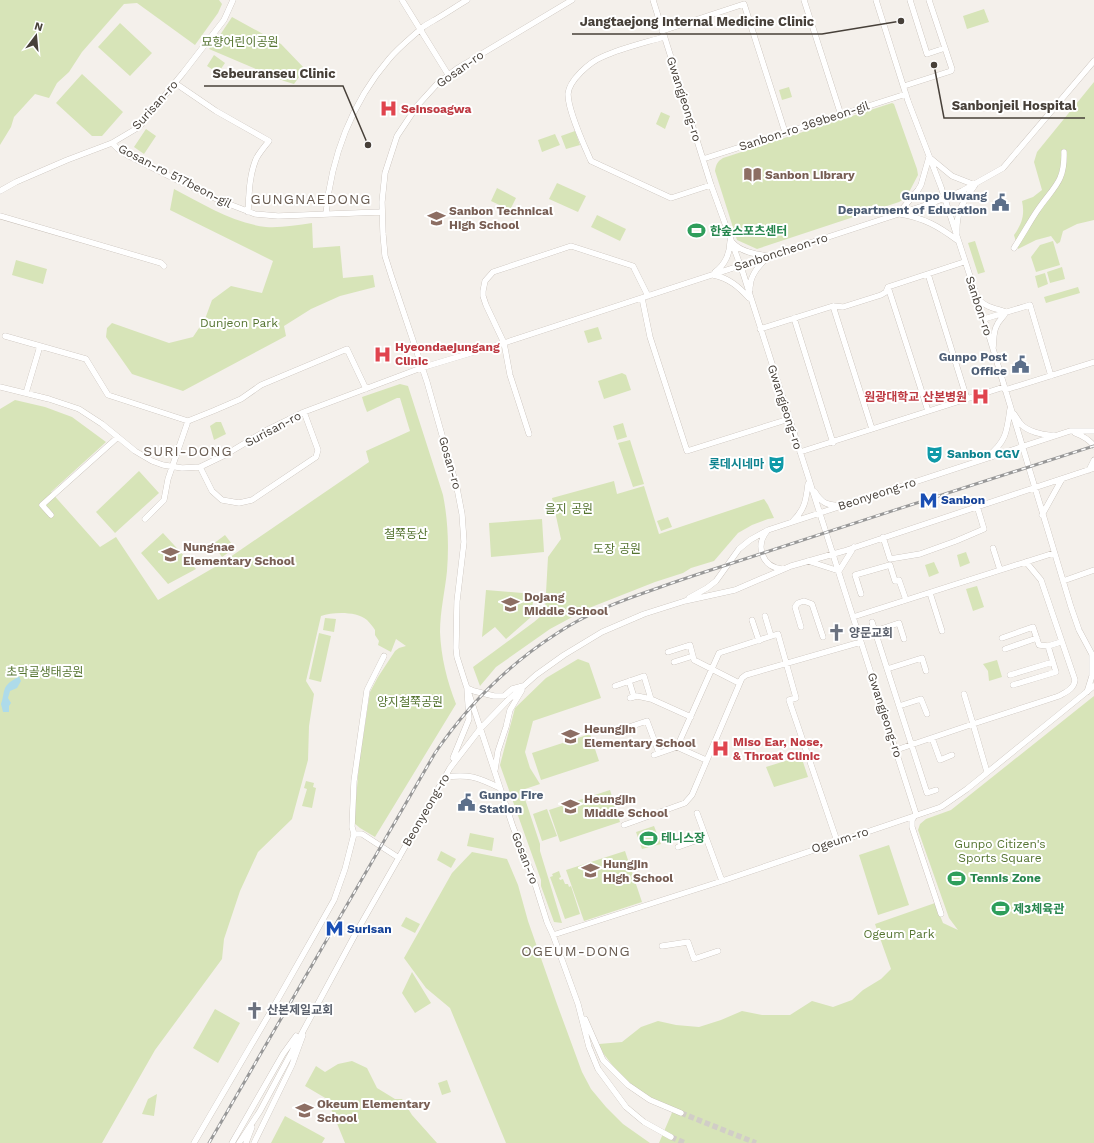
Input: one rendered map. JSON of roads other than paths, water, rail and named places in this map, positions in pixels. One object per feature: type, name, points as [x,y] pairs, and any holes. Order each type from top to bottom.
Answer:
[{"type":"street","name":"Surisan-ro","points":[[0,191],[16,182],[67,160],[112,143],[139,127],[224,20],[233,0]]},
{"type":"street","points":[[402,0],[449,76]]},
{"type":"street","points":[[326,214],[336,158],[343,136],[353,113],[366,90],[390,58],[422,28],[466,0]]},
{"type":"street","name":"Gosan-ro","points":[[572,0],[482,53],[437,84],[417,106],[398,136],[385,172],[381,212],[385,256],[426,382],[457,488],[462,514],[464,542],[457,601],[457,657],[513,827],[531,871],[578,1004],[603,1060],[628,1085],[650,1100],[681,1113]]},
{"type":"street","name":"Gwangjeong-ro","points":[[653,0],[711,185],[740,266],[916,814]]},
{"type":"street","points":[[804,0],[840,115]]},
{"type":"street","name":"Sanbon-ro","points":[[876,0],[906,94],[944,199],[984,319],[1022,447],[1036,488],[1042,515],[1079,630],[1092,654]]},
{"type":"street","points":[[910,0],[927,54],[945,48]]},
{"type":"street","points":[[904,86],[951,71],[929,0]]},
{"type":"street","points":[[711,185],[671,198],[591,161],[575,123],[569,102],[568,93],[573,79],[601,57],[744,4],[785,132]]},
{"type":"street","name":"Sanboncheon-ro","points":[[421,368],[504,343],[944,199],[975,185],[998,172],[1007,164],[1094,61]]},
{"type":"street","points":[[175,83],[210,108],[268,141],[256,158],[252,170],[249,187],[248,212]]},
{"type":"street","name":"Sanbon-ro 369beon-gil","points":[[703,159],[906,94]]},
{"type":"street","name":"Gosan-ro 517beon-gil","points":[[112,143],[127,155],[214,198],[262,216],[381,212]]},
{"type":"street","points":[[1014,248],[1037,211],[1061,179],[1065,167],[1064,152]]},
{"type":"street","points":[[929,157],[952,176],[975,185],[963,202],[960,210],[957,220],[957,240],[928,221],[898,214],[921,185],[929,157]]},
{"type":"street","points":[[0,216],[161,263],[164,266]]},
{"type":"street","points":[[731,239],[736,246],[746,252],[768,256]]},
{"type":"street","points":[[711,275],[724,263],[730,247],[731,239]]},
{"type":"street","points":[[529,434],[510,375],[504,343],[484,300],[483,291],[486,281],[493,272],[572,246],[633,266],[645,297],[650,337],[687,451],[789,418]]},
{"type":"street","points":[[751,300],[750,286],[753,276],[760,264],[768,256]]},
{"type":"street","points":[[760,329],[833,306],[843,307],[881,295],[886,292],[888,287],[964,262]]},
{"type":"street","points":[[928,274],[967,399]]},
{"type":"street","points":[[711,275],[722,277],[734,283],[751,300]]},
{"type":"street","points":[[888,287],[928,411]]},
{"type":"street","points":[[976,296],[983,304],[991,309],[1006,312]]},
{"type":"street","points":[[984,319],[1030,305],[1051,376]]},
{"type":"street","points":[[833,306],[872,429]]},
{"type":"street","points":[[993,350],[995,328],[1006,312]]},
{"type":"street","points":[[794,318],[833,443]]},
{"type":"street","points":[[5,336],[86,359],[108,395],[188,421],[241,399],[261,385],[347,349],[366,389]]},
{"type":"street","points":[[26,393],[40,346]]},
{"type":"street","points":[[800,452],[833,443],[967,399],[1051,376],[1094,362]]},
{"type":"street","name":"Surisan-ro","points":[[0,387],[56,401],[79,409],[143,456],[152,461],[182,468],[200,467],[267,430],[304,412],[421,368]]},
{"type":"street","points":[[1010,407],[1020,424],[1026,428],[1046,435],[1058,435]]},
{"type":"street","points":[[982,460],[996,450],[1003,441],[1007,431],[1010,407]]},
{"type":"street","points":[[200,467],[212,491],[222,500],[239,503],[252,500],[316,457],[318,450],[304,412]]},
{"type":"street","points":[[145,519],[164,500],[168,479],[188,421]]},
{"type":"street","name":"Beonyeong-ro","points":[[685,601],[716,581],[739,549],[750,540],[768,530],[1058,435],[1070,432],[1094,431]]},
{"type":"street","points":[[1070,432],[1082,435],[1091,441],[1094,446]]},
{"type":"street","points":[[51,515],[42,505],[118,437]]},
{"type":"street","points":[[1091,469],[1094,460]]},
{"type":"street","name":"Beonyeong-ro","points":[[246,1143],[260,1111],[306,1024],[444,777],[480,729],[507,701],[536,675],[564,655],[602,632],[644,614],[685,601],[736,590],[783,569],[1091,469]]},
{"type":"street","points":[[1042,515],[1062,479]]},
{"type":"street","points":[[809,482],[817,496],[823,502],[831,506],[845,505]]},
{"type":"street","points":[[793,521],[804,506],[809,482]]},
{"type":"street","points":[[883,537],[890,559],[928,552],[984,529],[977,506]]},
{"type":"street","points":[[768,530],[762,537],[761,552],[768,564],[783,569]]},
{"type":"street","points":[[807,561],[838,571],[854,547]]},
{"type":"street","points":[[993,548],[1000,570]]},
{"type":"street","points":[[853,617],[1054,553]]},
{"type":"street","points":[[896,750],[1059,696],[1071,688],[1074,684],[1075,680],[1041,580],[1026,562]]},
{"type":"street","points":[[861,594],[855,575],[890,565],[895,581],[899,580],[906,600]]},
{"type":"street","points":[[1063,581],[1094,570]]},
{"type":"street","points":[[930,593],[942,631]]},
{"type":"street","points":[[801,627],[795,607],[798,603],[804,601],[812,604],[823,637]]},
{"type":"street","points":[[765,616],[771,636]]},
{"type":"street","points":[[752,620],[759,640]]},
{"type":"street","points":[[872,622],[927,793],[936,790]]},
{"type":"street","points":[[875,631],[899,623],[904,639]]},
{"type":"street","points":[[1002,638],[1033,627],[1039,645],[1048,646],[1061,642]]},
{"type":"street","points":[[677,747],[719,653],[778,634],[796,698],[789,700],[837,841]]},
{"type":"street","points":[[1005,649],[1037,638]]},
{"type":"street","points":[[624,826],[685,803],[692,795],[742,678],[746,675],[861,642]]},
{"type":"street","points":[[668,652],[690,645],[694,660],[739,683]]},
{"type":"street","points":[[1013,685],[1056,672],[1048,646]]},
{"type":"street","points":[[1091,689],[1092,654]]},
{"type":"street","points":[[194,1143],[334,900],[345,869],[354,834],[352,827],[354,781],[367,690],[384,656]]},
{"type":"street","points":[[674,662],[693,656]]},
{"type":"street","points":[[887,669],[922,658],[926,671]]},
{"type":"street","points":[[1010,675],[1053,662]]},
{"type":"street","points":[[615,686],[644,676],[652,699]]},
{"type":"street","points":[[629,681],[632,698],[638,696],[652,699],[691,717]]},
{"type":"street","points":[[467,688],[474,692],[494,696],[504,696],[512,689],[525,685]]},
{"type":"street","points":[[495,773],[498,751],[510,710],[525,685]]},
{"type":"street","points":[[450,768],[469,719],[467,688]]},
{"type":"street","name":"Ogeum-ro","points":[[553,935],[722,881],[916,814],[941,807],[967,789],[1091,689]]},
{"type":"street","points":[[964,694],[987,772]]},
{"type":"street","points":[[899,706],[921,699],[927,714]]},
{"type":"street","points":[[617,731],[647,721],[657,754],[677,747],[706,760]]},
{"type":"street","points":[[932,738],[940,760],[952,755]]},
{"type":"street","points":[[444,777],[470,776],[500,788]]},
{"type":"street","points":[[698,813],[722,881]]},
{"type":"street","points":[[916,814],[912,820],[912,827],[941,914]]},
{"type":"street","points":[[354,834],[362,834],[399,858]]},
{"type":"street","points":[[678,847],[706,837]]},
{"type":"street","points":[[662,946],[688,942],[694,959],[718,951]]},
{"type":"street","name":"Gosan-ro","points":[[578,1004],[589,1047],[598,1069],[609,1085],[626,1107],[644,1122],[670,1137]]},
{"type":"street","points":[[232,1143],[283,1054],[306,1024]]},
{"type":"street","points":[[254,1143],[292,1065],[306,1024]]},
{"type":"street","name":"Beonyeong-ro","points":[[239,1143],[260,1111]]},
{"type":"water","points":[[19,676],[21,681],[17,688],[10,691],[8,698],[11,703],[9,706],[9,712],[3,712],[1,704],[5,688]]},
{"type":"tunnel","points":[[681,1113],[756,1143]]},
{"type":"tunnel","points":[[671,1137],[685,1143]]},
{"type":"railway","points":[[209,1143],[435,753],[447,736],[475,703],[521,659],[568,626],[593,613],[632,597],[1094,446]]},
{"type":"place","name":"Jangtaejong Internal Medicine Clinic","points":[[901,21]]},
{"type":"place","name":"Sanbonjeil Hospital","points":[[934,65]]},
{"type":"place","name":"Seinsoagwa","points":[[388,109]]},
{"type":"place","name":"Sebeuranseu Clinic","points":[[368,145]]},
{"type":"place","name":"Sanbon Library","points":[[752,175]]},
{"type":"place","name":"Gunpo Uiwang Department of Education","points":[[1000,203]]},
{"type":"place","name":"Sanbon Technical High School","points":[[436,218]]},
{"type":"place","name":"한숲스포츠센터","points":[[697,231]]},
{"type":"place","name":"Hyeondaejungang Clinic","points":[[382,354]]},
{"type":"place","name":"Gunpo Post Office","points":[[1020,364]]},
{"type":"place","name":"원광대학교 산본병원","points":[[980,397]]},
{"type":"place","name":"Sanbon CGV","points":[[934,454]]},
{"type":"place","name":"롯데시네마","points":[[777,464]]},
{"type":"place","name":"Sanbon","points":[[928,500]]},
{"type":"place","name":"Nungnae Elementary School","points":[[170,554]]},
{"type":"place","name":"Dojang Middle School","points":[[511,604]]},
{"type":"place","name":"양문교회","points":[[836,633]]},
{"type":"place","name":"Heungjin Elementary School","points":[[571,736]]},
{"type":"place","name":"Miso Ear, Nose, & Throat Clinic","points":[[720,749]]},
{"type":"place","name":"Gunpo Fire Station","points":[[466,802]]},
{"type":"place","name":"Heungjin Middle School","points":[[571,806]]},
{"type":"place","name":"테니스장","points":[[648,838]]},
{"type":"place","name":"Hungjin High School","points":[[590,871]]},
{"type":"place","name":"Tennis Zone","points":[[957,878]]},
{"type":"place","name":"제3체육관","points":[[1000,909]]},
{"type":"place","name":"Surisan","points":[[334,929]]},
{"type":"place","name":"산본제일교회","points":[[254,1010]]},
{"type":"place","name":"Okeum Elementary School","points":[[304,1111]]},
{"type":"district","name":"GUNGNAEDONG","points":[[311,199]]},
{"type":"district","name":"SURI-DONG","points":[[188,451]]},
{"type":"district","name":"OGEUM-DONG","points":[[576,951]]},
{"type":"park label","name":"묘향어린이공원","points":[[240,42]]},
{"type":"park label","name":"Dunjeon Park","points":[[239,323]]},
{"type":"park label","name":"을지 공원","points":[[569,509]]},
{"type":"park label","name":"철쭉동산","points":[[406,534]]},
{"type":"park label","name":"도장 공원","points":[[617,549]]},
{"type":"park label","name":"초막골생태공원","points":[[45,672]]},
{"type":"park label","name":"양지철쭉공원","points":[[410,702]]},
{"type":"park label","name":"Gunpo Citizen's Sports Square","points":[[1000,851]]},
{"type":"park label","name":"Ogeum Park","points":[[899,934]]}]
